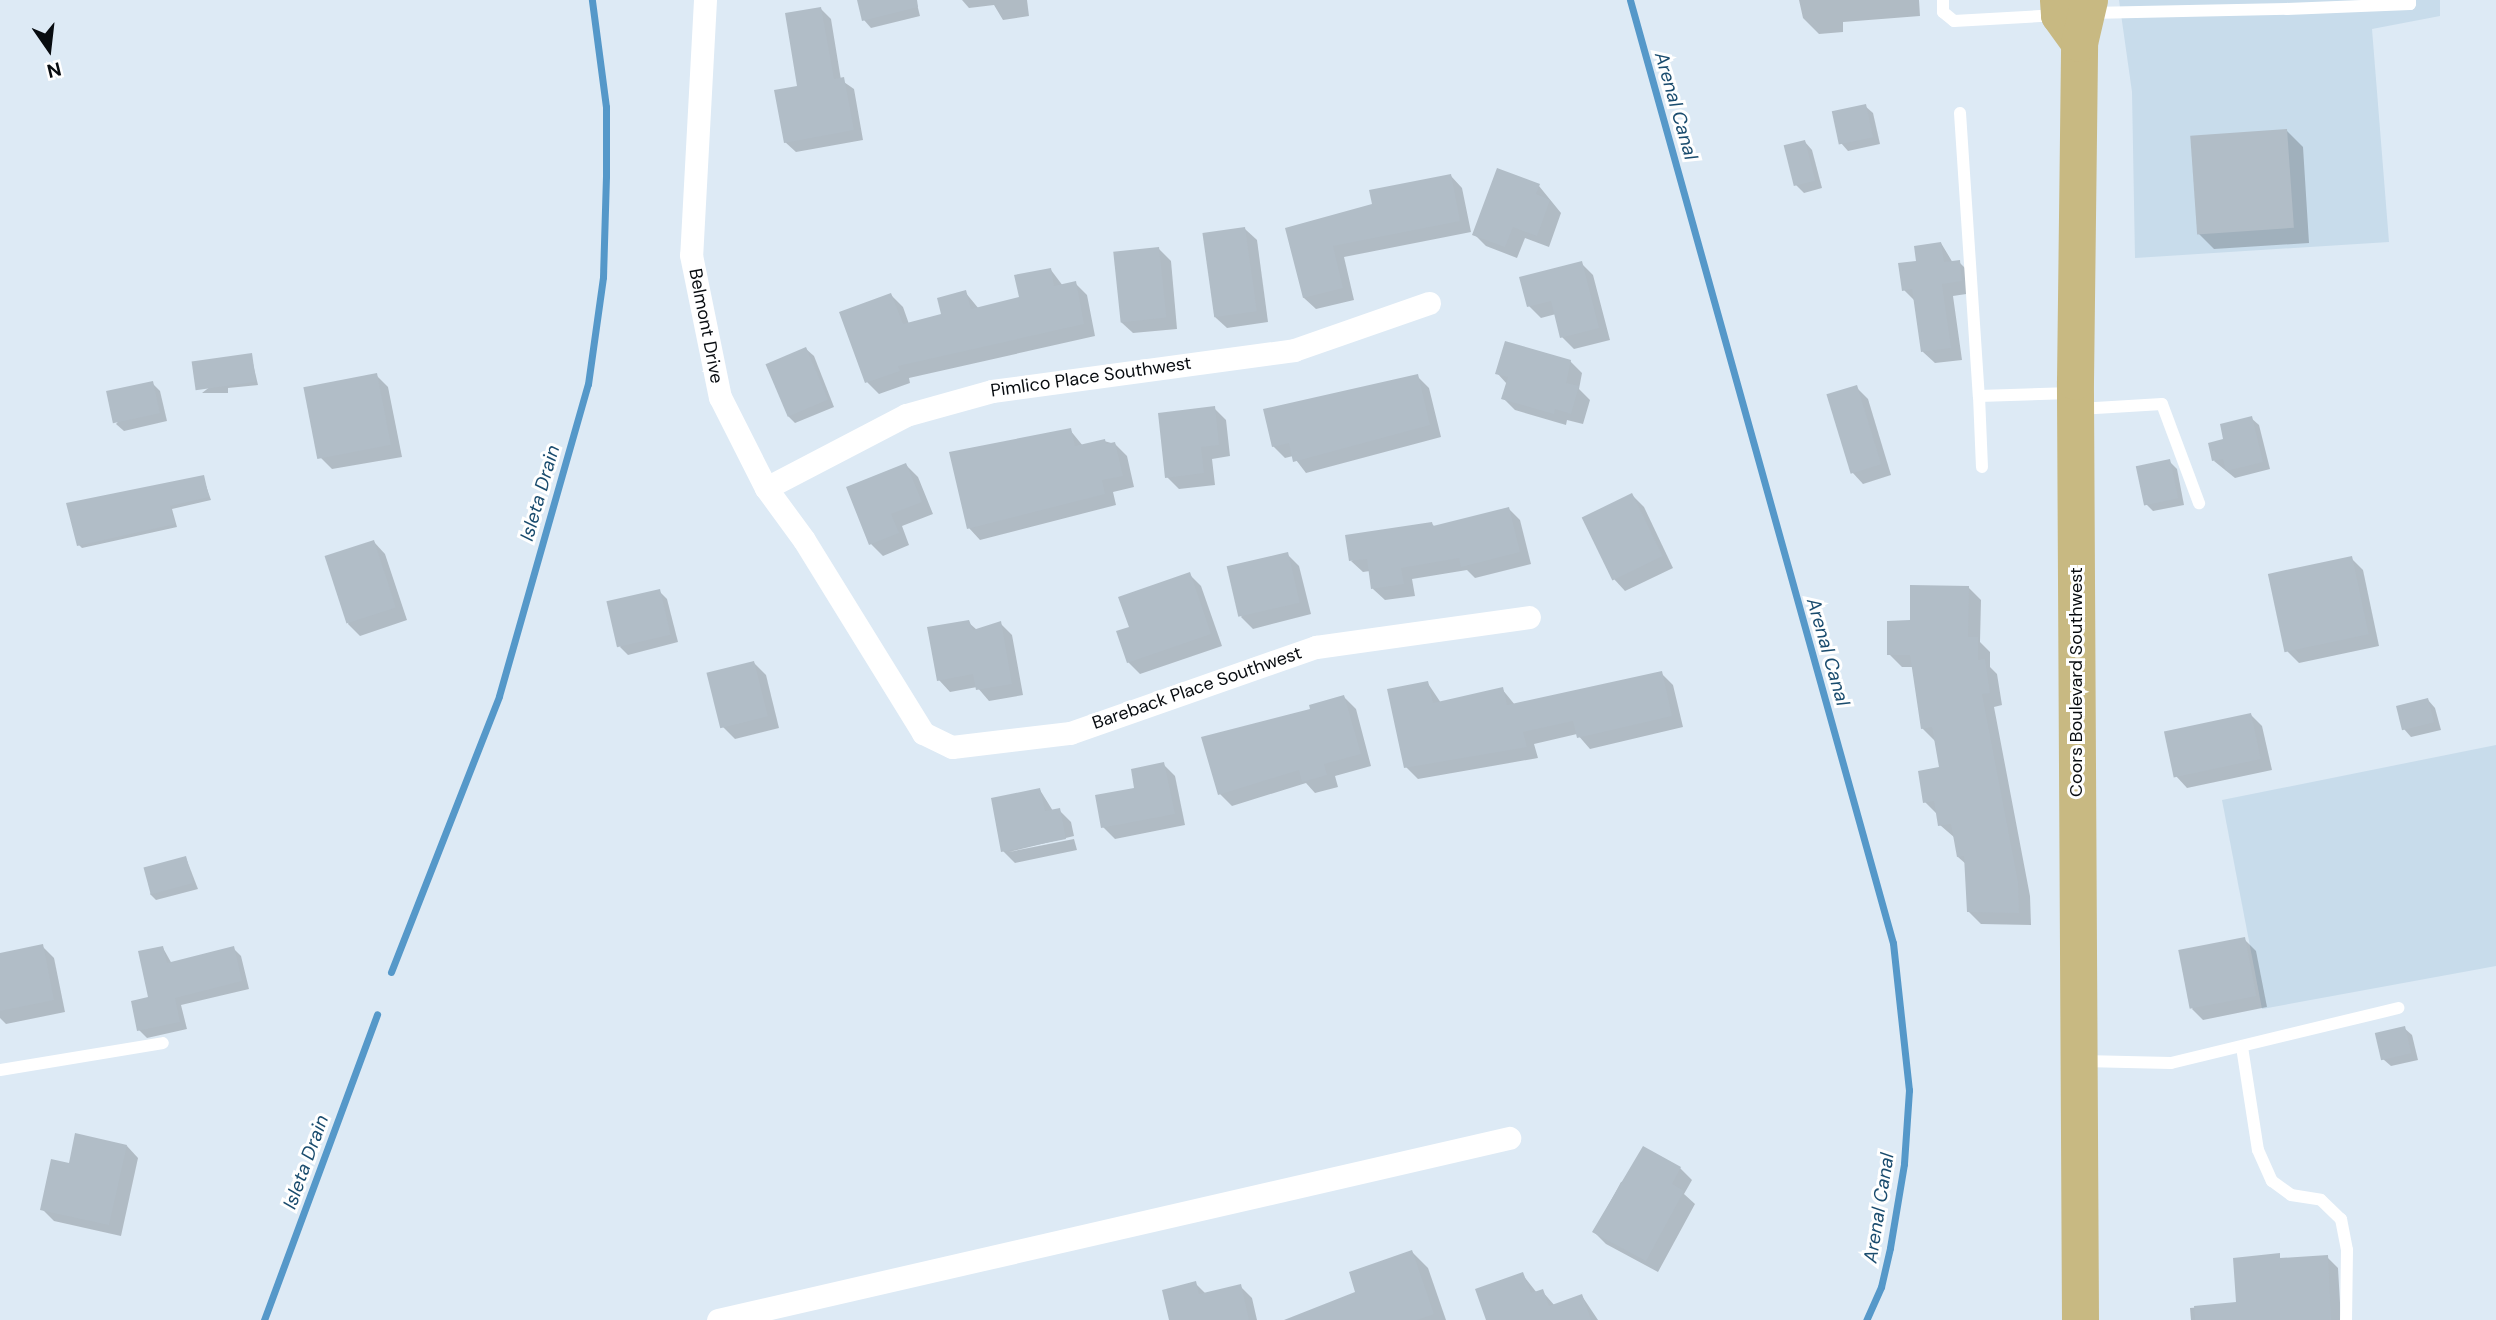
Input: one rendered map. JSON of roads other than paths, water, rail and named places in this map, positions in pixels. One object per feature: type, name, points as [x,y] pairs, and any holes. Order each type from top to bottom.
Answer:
[{"type":"main road","name":"Coors Boulevard Southwest","points":[[2075,14],[2076,1061],[2080,1320]]},
{"type":"street","name":"Belmont Drive","points":[[705,0],[691,255],[720,397],[766,488],[804,540],[894,688]]},
{"type":"street","name":"Pimlico Place Southwest","points":[[766,488],[906,415],[992,391],[1294,350],[1429,303]]},
{"type":"street","name":"Bareback Place Southwest","points":[[894,688],[923,733],[952,747],[980,747],[1070,733],[1316,647],[1529,617]]},
{"type":"street","points":[[718,1320],[1509,1138]]},
{"type":"lane","points":[[1943,0],[1943,12],[1954,21],[2286,5],[2410,4],[2410,0]]},
{"type":"lane","points":[[1960,113],[1982,467]]},
{"type":"lane","points":[[1979,396],[2162,404],[2199,503]]},
{"type":"lane","points":[[2076,1061],[2171,1063],[2398,1008]]},
{"type":"lane","points":[[0,1070],[163,1043]]},
{"type":"lane","points":[[2242,1047],[2258,1150],[2272,1181],[2291,1195],[2321,1200],[2341,1219],[2347,1250],[2346,1320]]},
{"type":"waterway","name":"Isleta Drain","points":[[391,972],[499,696],[588,384],[603,277],[606,176],[606,107],[592,0]]},
{"type":"waterway","name":"Arenal Canal","points":[[1630,0],[1893,943],[1909,1090],[1904,1164],[1881,1287],[1866,1320]]},
{"type":"waterway","name":"Isleta Drain","points":[[264,1320],[377,1014]]}]
